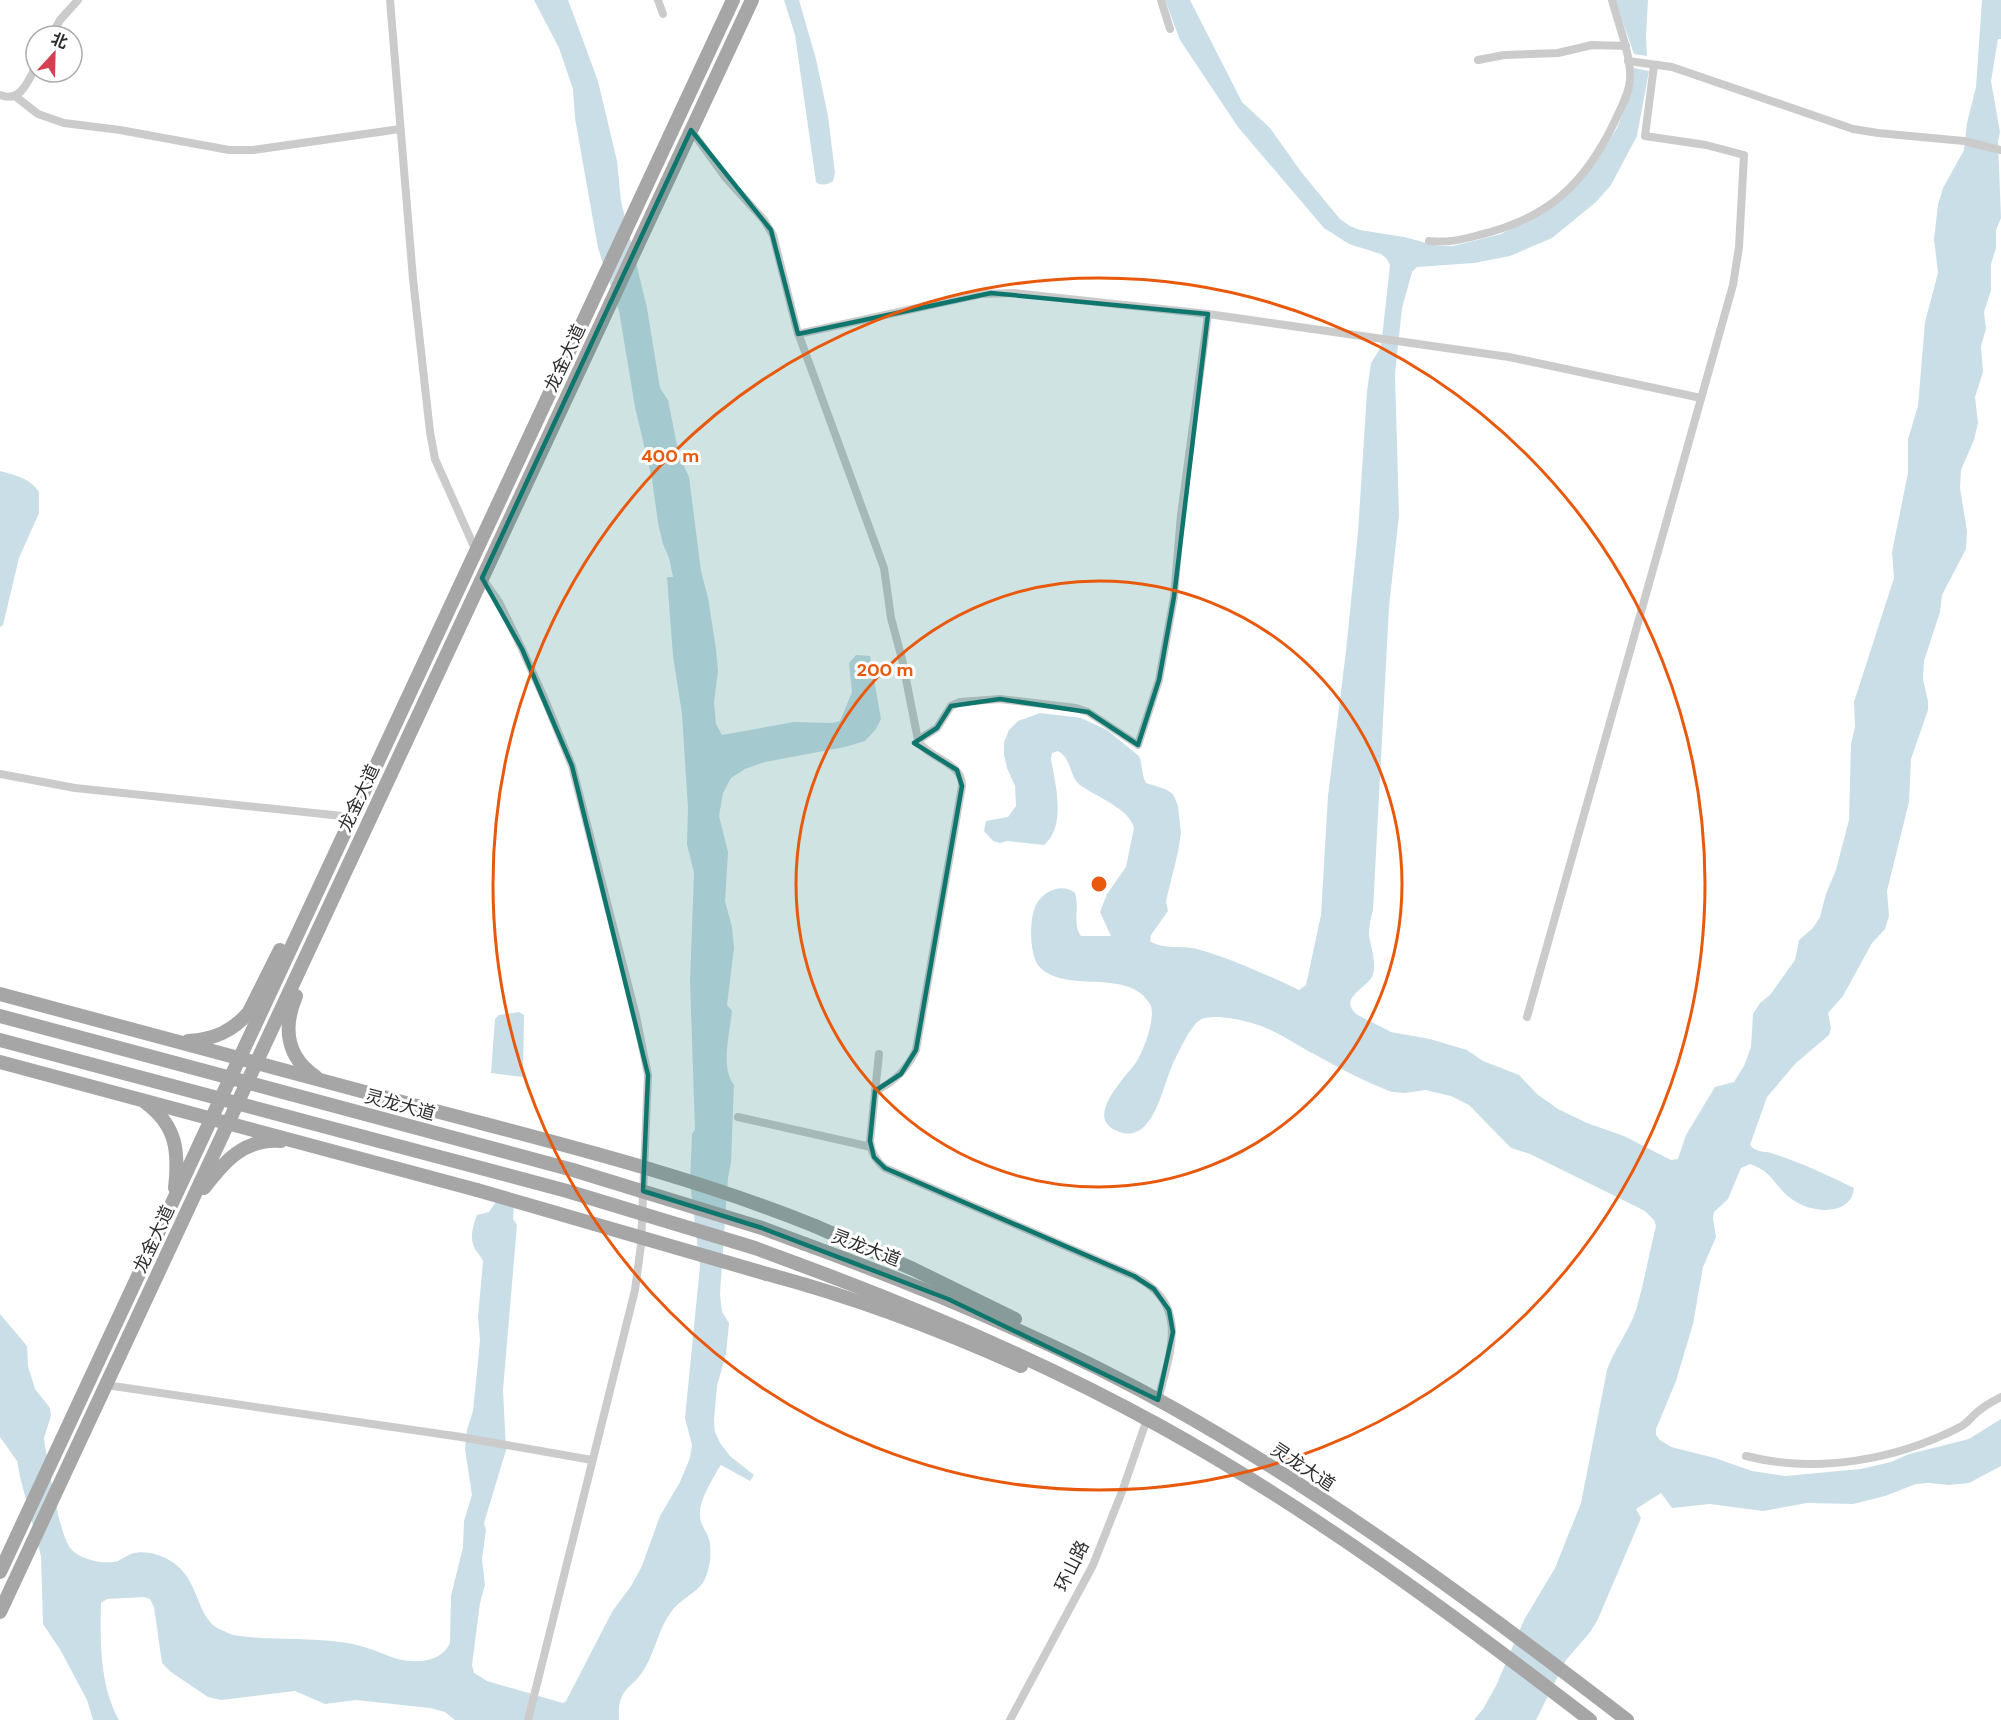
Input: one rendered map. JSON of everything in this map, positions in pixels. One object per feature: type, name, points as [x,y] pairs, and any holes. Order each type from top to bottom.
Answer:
[{"type":"main road","name":"龙金大道","points":[[0,1572],[733,0]]},
{"type":"main road","name":"龙金大道","points":[[0,1612],[752,0]]},
{"type":"main road","points":[[179,1042],[216,1036],[242,1020],[249,1012],[293,925],[318,890]]},
{"type":"main road","points":[[329,1083],[314,1076],[296,1057],[290,1040],[288,1024],[291,1010],[329,925],[336,890]]},
{"type":"main road","points":[[0,994],[664,1174],[765,1207],[913,1269],[987,1305],[1126,1383]]},
{"type":"main road","name":"灵龙大道","points":[[0,1016],[573,1170],[762,1228],[948,1299],[1126,1383],[1224,1437],[1380,1537],[1500,1623],[1627,1720]]},
{"type":"main road","points":[[0,1040],[567,1191],[755,1248],[940,1319],[1096,1393],[1220,1461],[1343,1539],[1492,1644],[1590,1720]]},
{"type":"main road","points":[[0,1062],[477,1190],[767,1274],[887,1312],[1038,1374],[1096,1393]]},
{"type":"main road","points":[[139,1099],[159,1114],[176,1145],[173,1202]]},
{"type":"main road","points":[[188,1208],[224,1162],[239,1151],[266,1142],[301,1143]]},
{"type":"street","points":[[58,24],[78,0]]},
{"type":"street","points":[[390,0],[413,279],[430,432],[435,459],[476,551]]},
{"type":"street","points":[[658,0],[663,14]]},
{"type":"street","points":[[1161,0],[1170,29]]},
{"type":"street","points":[[1429,241],[1449,243],[1507,229],[1550,205],[1588,169],[1605,142],[1626,97],[1630,80],[1626,46],[1620,33],[1612,0]]},
{"type":"street","points":[[1478,60],[1504,55],[1558,53],[1592,45],[1626,46]]},
{"type":"street","points":[[1628,61],[1672,67],[1853,129],[1964,141],[2000,150]]},
{"type":"street","points":[[1527,1017],[1738,261],[1744,155],[1706,145],[1645,136],[1654,65]]},
{"type":"street","points":[[0,95],[15,96],[23,91],[27,84]]},
{"type":"street","points":[[15,96],[38,114],[64,123],[120,130],[229,150],[253,150],[400,129]]},
{"type":"street","points":[[691,130],[724,177],[771,230],[798,333],[884,568],[891,618],[902,659],[918,740],[922,748],[957,770],[962,778],[916,1050],[901,1074],[876,1090]]},
{"type":"street","points":[[798,333],[981,294],[1003,292],[1209,314],[1509,357],[1701,398]]},
{"type":"street","points":[[918,740],[937,728],[951,706],[960,702],[1000,699],[1076,708],[1089,712],[1138,745],[1159,680],[1174,597],[1181,516],[1209,314]]},
{"type":"street","points":[[482,578],[500,602],[572,766],[631,992],[648,1074],[638,1272],[528,1720]]},
{"type":"street","points":[[0,774],[75,788],[352,818]]},
{"type":"street","points":[[879,1054],[871,1147],[874,1157],[885,1168],[1134,1276],[1154,1289],[1169,1310],[1173,1332],[1172,1346],[1158,1400]]},
{"type":"street","points":[[738,1117],[871,1147]]},
{"type":"street","points":[[106,1385],[461,1437],[592,1460]]},
{"type":"street","points":[[1746,1456],[1778,1463],[1810,1464],[1874,1457],[1913,1448],[1963,1425],[1982,1408],[2001,1397]]},
{"type":"street","name":"环山路","points":[[1010,1720],[1093,1564],[1123,1489],[1147,1419]]},
{"type":"highlighted area","points":[[691,130],[771,230],[798,334],[991,293],[1208,314],[1174,597],[1159,680],[1138,745],[1088,712],[1000,699],[951,706],[937,728],[914,743],[957,770],[962,786],[916,1050],[901,1074],[875,1091],[870,1141],[874,1157],[885,1168],[1134,1276],[1154,1289],[1169,1310],[1173,1332],[1158,1400],[948,1299],[762,1228],[643,1191],[648,1075],[572,766],[522,649],[482,578]]},
{"type":"water","points":[[534,0],[568,0],[598,81],[617,161],[621,201],[647,308],[660,388],[668,400],[679,455],[689,477],[701,571],[716,649],[718,671],[714,702],[716,724],[722,735],[794,722],[833,723],[840,721],[852,692],[849,663],[856,655],[870,656],[881,719],[876,729],[865,741],[765,762],[745,769],[731,778],[723,793],[719,816],[728,852],[725,901],[732,927],[734,948],[727,1005],[732,1011],[727,1060],[730,1078],[734,1085],[731,1162],[720,1294],[722,1312],[729,1323],[726,1354],[717,1386],[714,1420],[715,1432],[720,1443],[730,1456],[754,1475],[750,1481],[721,1465],[718,1469],[700,1509],[701,1521],[710,1547],[706,1576],[701,1586],[675,1607],[667,1618],[646,1666],[624,1693],[619,1708],[619,1720],[455,1720],[445,1712],[430,1708],[356,1700],[325,1704],[295,1691],[221,1700],[208,1697],[171,1672],[162,1663],[154,1607],[150,1599],[144,1597],[107,1599],[101,1603],[102,1663],[108,1693],[119,1720],[93,1720],[87,1700],[61,1651],[43,1624],[41,1556],[17,1461],[0,1437],[0,1314],[27,1346],[28,1366],[35,1389],[50,1408],[51,1416],[44,1438],[45,1446],[58,1515],[66,1541],[71,1549],[86,1559],[100,1562],[118,1561],[131,1554],[142,1552],[170,1560],[188,1578],[207,1618],[215,1627],[233,1635],[343,1642],[399,1660],[411,1661],[434,1658],[447,1648],[450,1643],[451,1596],[463,1547],[464,1521],[472,1495],[465,1449],[467,1430],[473,1411],[478,1361],[480,1340],[478,1317],[483,1261],[473,1245],[472,1232],[477,1215],[489,1212],[496,1202],[514,1206],[513,1219],[517,1225],[503,1390],[506,1450],[484,1523],[486,1530],[482,1559],[485,1585],[480,1603],[472,1665],[474,1673],[487,1681],[563,1703],[566,1701],[612,1612],[642,1566],[660,1516],[680,1482],[690,1458],[692,1445],[685,1418],[700,1266],[690,1183],[692,1134],[695,1130],[690,981],[694,873],[687,844],[688,808],[682,714],[673,656],[667,577],[673,577],[658,523],[652,479],[635,407],[619,311],[598,248],[575,118],[573,89],[559,48]]},
{"type":"water","points":[[784,0],[799,0],[816,59],[828,116],[835,173],[833,181],[827,184],[816,182],[795,35]]},
{"type":"water","points":[[1165,0],[1190,0],[1242,102],[1270,128],[1302,173],[1340,219],[1360,230],[1404,237],[1438,246],[1453,246],[1501,234],[1541,214],[1606,146],[1617,128],[1632,90],[1634,68],[1649,71],[1637,136],[1611,185],[1596,202],[1552,238],[1510,256],[1474,263],[1417,267],[1412,272],[1402,308],[1395,374],[1399,515],[1389,607],[1373,910],[1369,931],[1374,972],[1350,1003],[1356,1014],[1391,1032],[1430,1039],[1467,1050],[1483,1061],[1519,1075],[1537,1094],[1558,1109],[1587,1123],[1624,1136],[1671,1160],[1678,1159],[1686,1135],[1715,1087],[1734,1082],[1744,1066],[1751,1047],[1753,1014],[1795,960],[1799,940],[1813,928],[1820,917],[1836,870],[1849,820],[1851,744],[1855,727],[1854,702],[1894,578],[1892,552],[1908,473],[1908,439],[1918,406],[1925,322],[1938,273],[1934,239],[1938,205],[1943,188],[1964,150],[1967,123],[1976,87],[1982,0],[2001,0],[2001,39],[1998,39],[1991,81],[2000,132],[1998,141],[2001,218],[1996,230],[1996,248],[1991,264],[1991,290],[1984,312],[1986,329],[1981,346],[1983,372],[1975,397],[1978,423],[1974,440],[1961,470],[1960,488],[1967,531],[1966,549],[1942,595],[1940,612],[1924,661],[1923,679],[1928,710],[1911,759],[1909,802],[1887,891],[1889,916],[1885,929],[1872,943],[1843,996],[1828,1013],[1831,1028],[1829,1035],[1796,1063],[1767,1097],[1750,1145],[1757,1150],[1792,1160],[1854,1188],[1846,1204],[1829,1210],[1819,1210],[1793,1200],[1770,1176],[1758,1168],[1750,1164],[1741,1168],[1728,1199],[1714,1212],[1716,1237],[1703,1267],[1693,1324],[1676,1381],[1656,1429],[1656,1435],[1671,1447],[1715,1458],[1752,1471],[1785,1476],[1861,1469],[1891,1462],[1909,1454],[1969,1439],[2001,1419],[2001,1466],[1969,1483],[1916,1484],[1885,1496],[1853,1504],[1807,1503],[1763,1511],[1710,1504],[1672,1508],[1661,1493],[1636,1509],[1641,1518],[1598,1619],[1591,1631],[1566,1660],[1536,1720],[1474,1720],[1496,1686],[1524,1620],[1555,1568],[1581,1503],[1607,1370],[1636,1310],[1656,1226],[1654,1220],[1645,1211],[1530,1154],[1511,1148],[1469,1105],[1451,1096],[1425,1090],[1392,1092],[1352,1074],[1272,1031],[1233,1019],[1214,1017],[1196,1023],[1180,1048],[1159,1101],[1146,1125],[1137,1132],[1126,1134],[1113,1129],[1106,1123],[1104,1115],[1106,1105],[1142,1052],[1152,1017],[1150,1004],[1140,993],[1127,986],[1063,979],[1049,974],[1038,965],[1035,959],[1031,925],[1034,909],[1040,898],[1049,891],[1060,888],[1075,893],[1076,921],[1081,936],[1111,936],[1100,912],[1107,894],[1126,867],[1134,828],[1131,821],[1119,809],[1080,785],[1066,758],[1058,751],[1052,753],[1051,759],[1057,792],[1057,816],[1051,837],[1044,845],[1007,841],[1000,843],[993,841],[984,831],[986,821],[1008,817],[1016,806],[1015,786],[1007,768],[1004,742],[1009,730],[1018,721],[1040,713],[1081,718],[1107,730],[1139,756],[1146,783],[1173,794],[1178,806],[1181,833],[1166,901],[1168,911],[1151,935],[1150,941],[1155,944],[1191,948],[1210,953],[1299,990],[1306,985],[1321,915],[1328,796],[1358,532],[1367,392],[1371,363],[1381,347],[1390,265],[1381,254],[1349,244],[1324,228],[1238,127],[1180,40]]},
{"type":"water","points":[[1615,0],[1648,0],[1647,56],[1634,54]]},
{"type":"water","points":[[0,471],[22,478],[35,487],[39,492],[39,513],[19,558],[3,625],[0,627]]},
{"type":"water","points":[[519,1012],[524,1015],[523,1077],[491,1073],[495,1019],[499,1015]]}]
